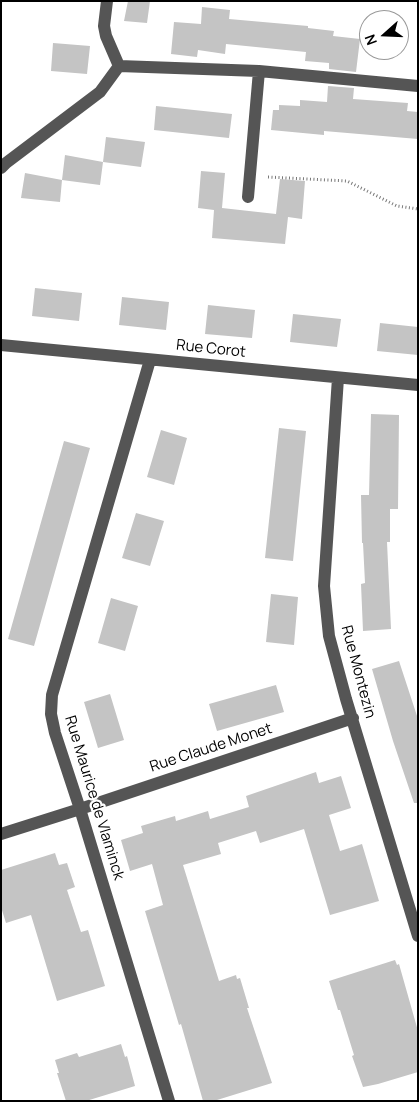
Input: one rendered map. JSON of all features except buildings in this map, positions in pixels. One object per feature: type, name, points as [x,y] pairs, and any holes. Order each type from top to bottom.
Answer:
[{"type":"street","points":[[107,1],[104,26],[118,66]]},
{"type":"street","points":[[118,66],[259,71],[418,86]]},
{"type":"street","points":[[1,168],[100,92],[118,66]]},
{"type":"street","points":[[248,197],[259,71]]},
{"type":"street","name":"Rue Corot","points":[[1,346],[418,385]]},
{"type":"street","name":"Rue Maurice de Vlaminck","points":[[150,360],[142,382],[52,695],[51,714],[169,1101]]},
{"type":"street","name":"Rue Montezin","points":[[338,378],[324,586],[329,636],[418,936]]},
{"type":"street","name":"Rue Claude Monet","points":[[1,834],[353,718]]},
{"type":"path","points":[[250,176],[347,181],[397,206],[418,209]]}]
